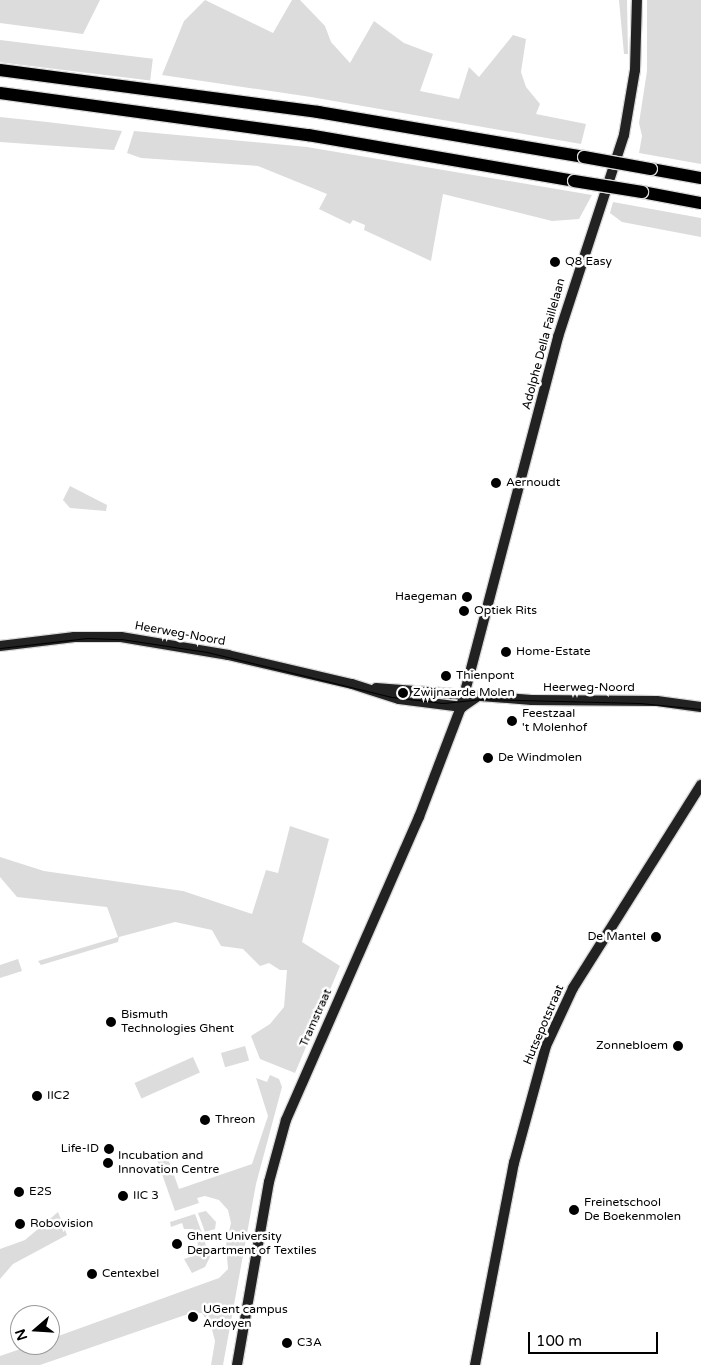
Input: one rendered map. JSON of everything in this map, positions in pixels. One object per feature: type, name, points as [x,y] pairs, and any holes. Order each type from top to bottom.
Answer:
[{"type":"highway","points":[[0,70],[318,112],[701,178]]},
{"type":"highway","points":[[0,93],[160,113],[701,203]]},
{"type":"street","name":"Adolphe Della Faillelaan","points":[[464,695],[558,337],[624,135],[636,61],[637,0]]},
{"type":"street","name":"Heerweg-Noord","points":[[0,646],[87,636],[121,637],[207,650],[352,684],[399,699],[461,707]]},
{"type":"street","name":"Heerweg-Noord","points":[[352,684],[477,697],[648,701],[701,707]]},
{"type":"street","name":"Tramstraat","points":[[238,1365],[269,1182],[286,1120],[419,817],[464,695]]},
{"type":"street","points":[[461,707],[477,697]]},
{"type":"street","name":"Hutsepotstraat","points":[[475,1365],[514,1163],[546,1046],[573,988],[701,785]]},
{"type":"shaded area","points":[[0,0],[100,0],[83,34],[0,23]]},
{"type":"shaded area","points":[[205,0],[273,33],[292,0],[300,0],[325,26],[331,42],[350,63],[374,21],[404,43],[433,54],[420,91],[459,99],[469,67],[479,77],[513,35],[526,39],[521,72],[526,87],[540,104],[536,114],[586,124],[581,144],[311,97],[162,75],[184,21]]},
{"type":"shaded area","points":[[619,0],[627,0],[628,54],[624,54]]},
{"type":"shaded area","points":[[647,0],[701,0],[701,164],[639,153],[642,136],[639,123],[647,71]]},
{"type":"shaded area","points":[[0,40],[153,59],[150,81],[0,62]]},
{"type":"shaded area","points":[[0,117],[122,131],[114,150],[0,142]]},
{"type":"shaded area","points":[[134,131],[307,147],[592,195],[579,219],[552,221],[443,194],[431,261],[364,230],[365,225],[353,220],[350,224],[319,209],[327,194],[258,166],[141,158],[127,153]]},
{"type":"shaded area","points":[[613,202],[701,218],[701,237],[622,222],[610,213]]},
{"type":"shaded area","points":[[70,486],[107,505],[106,511],[70,508],[63,500]]},
{"type":"shaded area","points":[[290,826],[329,839],[302,942],[340,966],[295,1073],[260,1059],[251,1036],[270,1024],[284,1007],[287,970],[280,970],[269,963],[260,966],[243,949],[221,946],[212,930],[175,922],[119,937],[118,942],[41,965],[38,961],[118,937],[107,907],[17,897],[0,877],[0,857],[44,871],[183,891],[252,914],[266,870],[278,873]]},
{"type":"shaded area","points":[[18,959],[22,971],[0,978],[0,965]]},
{"type":"shaded area","points":[[245,1046],[249,1060],[225,1067],[221,1053]]},
{"type":"shaded area","points":[[193,1057],[200,1073],[141,1099],[135,1083]]},
{"type":"shaded area","points":[[270,1075],[279,1079],[282,1087],[256,1184],[223,1365],[211,1365],[215,1341],[211,1326],[202,1313],[191,1313],[40,1365],[0,1365],[0,1356],[10,1353],[10,1355],[60,1355],[60,1335],[219,1278],[228,1269],[226,1245],[231,1223],[228,1210],[219,1200],[205,1196],[197,1198],[199,1203],[175,1211],[156,1157],[166,1153],[179,1189],[252,1164],[268,1116],[256,1078],[267,1082]]},
{"type":"shaded area","points":[[206,1211],[216,1222],[215,1229],[205,1232],[198,1213]]},
{"type":"shaded area","points":[[58,1212],[67,1235],[13,1264],[0,1279],[0,1249],[25,1240]]},
{"type":"shaded area","points":[[195,1214],[202,1233],[195,1236],[193,1229],[184,1229],[182,1223],[171,1227],[170,1222]]},
{"type":"shaded area","points":[[203,1237],[210,1257],[205,1267],[192,1273],[184,1259],[193,1256],[192,1250],[198,1245],[196,1239]]},
{"type":"tram line","points":[[0,648],[87,638],[121,639],[207,652],[392,697],[443,703],[480,699],[640,703],[701,709]]},
{"type":"place","name":"Q8 Easy","points":[[555,262]]},
{"type":"place","name":"Aernoudt","points":[[496,483]]},
{"type":"place","name":"Haegeman","points":[[467,597]]},
{"type":"place","name":"Optiek Rits","points":[[464,611]]},
{"type":"place","name":"Home-Estate","points":[[506,652]]},
{"type":"place","name":"Thienpont","points":[[446,676]]},
{"type":"place","name":"Zwijnaarde Molen","points":[[403,693]]},
{"type":"place","name":"Feestzaal 't Molenhof","points":[[512,721]]},
{"type":"place","name":"De Windmolen","points":[[488,758]]},
{"type":"place","name":"De Mantel","points":[[656,937]]},
{"type":"place","name":"Bismuth Technologies Ghent","points":[[111,1022]]},
{"type":"place","name":"Zonnebloem","points":[[678,1046]]},
{"type":"place","name":"IIC2","points":[[37,1096]]},
{"type":"place","name":"Threon","points":[[205,1120]]},
{"type":"place","name":"Life-ID","points":[[109,1149]]},
{"type":"place","name":"Incubation and Innovation Centre","points":[[108,1163]]},
{"type":"place","name":"E2S","points":[[19,1192]]},
{"type":"place","name":"IIC 3","points":[[123,1196]]},
{"type":"place","name":"Freinetschool De Boekenmolen","points":[[574,1210]]},
{"type":"place","name":"Robovision","points":[[20,1224]]},
{"type":"place","name":"Ghent University Department of Textiles","points":[[177,1244]]},
{"type":"place","name":"Centexbel","points":[[92,1274]]},
{"type":"place","name":"UGent campus Ardoyen","points":[[193,1317]]},
{"type":"place","name":"C3A","points":[[287,1343]]}]
